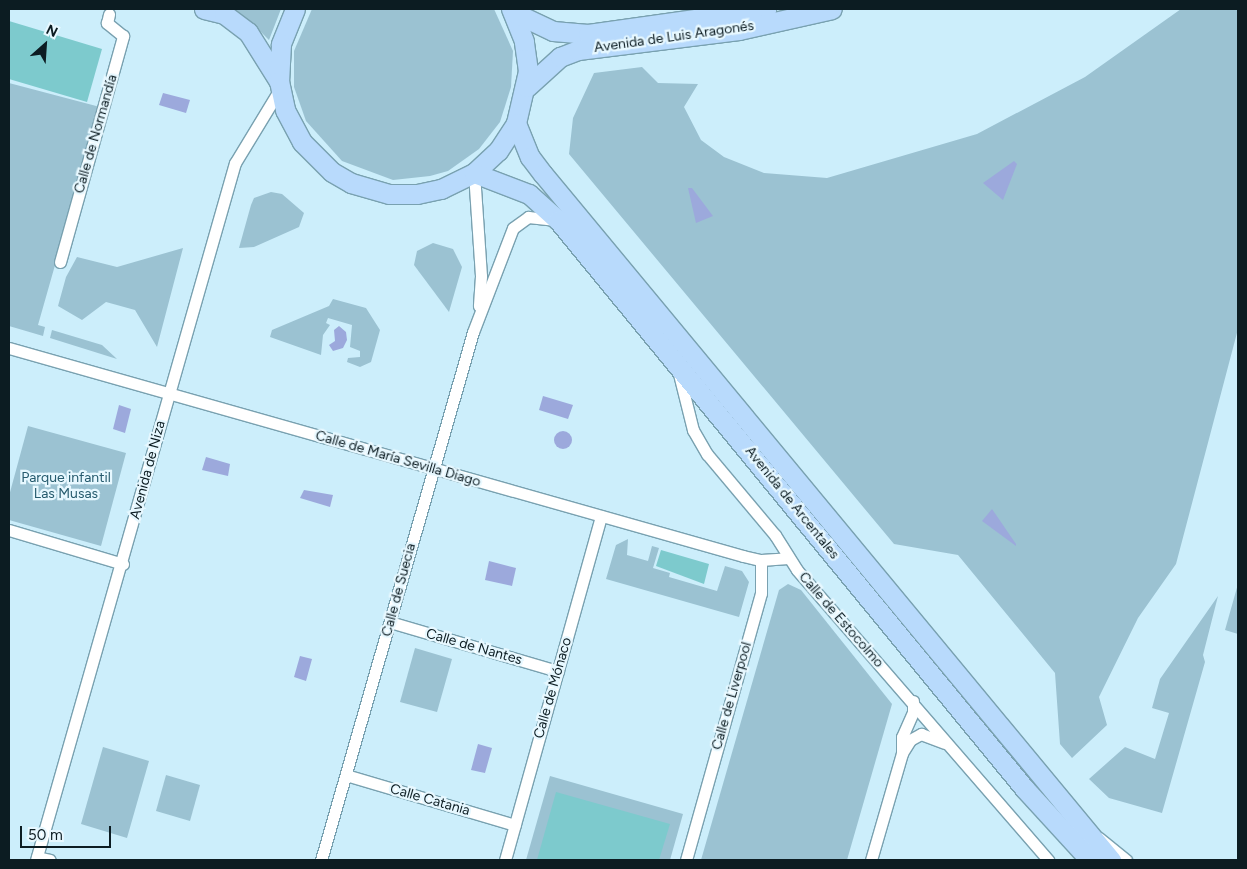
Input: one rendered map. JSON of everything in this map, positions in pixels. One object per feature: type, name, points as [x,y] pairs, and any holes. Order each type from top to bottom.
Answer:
[{"type":"main road","points":[[204,9],[224,14],[248,32],[279,85],[285,110],[302,142],[316,159],[351,183],[389,194],[417,194],[440,189],[474,173],[498,151],[516,123],[527,87],[527,56],[512,10]]},
{"type":"main road","points":[[279,85],[282,44],[295,9]]},
{"type":"main road","name":"Avenida de Luis Aragonés","points":[[512,10],[553,31],[588,34],[766,9]]},
{"type":"main road","name":"Avenida de Luis Aragonés","points":[[527,87],[560,57],[578,50],[739,30],[832,9]]},
{"type":"main road","name":"Avenida de Arcentales","points":[[516,123],[530,157],[1086,832],[1112,860]]},
{"type":"main road","name":"Avenida de Arcentales","points":[[474,173],[529,194],[558,220],[1024,788],[1090,860]]},
{"type":"street","name":"Calle de Normandía","points":[[60,262],[123,36],[107,23],[109,14]]},
{"type":"street","name":"Avenida de Niza","points":[[37,858],[123,564],[235,162],[279,85]]},
{"type":"street","name":"Calle de Suecia","points":[[474,173],[482,276],[478,320]]},
{"type":"street","name":"Calle de Suecia","points":[[322,860],[432,468],[478,320],[513,228],[528,217],[558,220]]},
{"type":"street","name":"Calle de María Sevilla Diago","points":[[9,348],[760,560],[788,558]]},
{"type":"street","name":"Calle de Estocolmo","points":[[677,364],[689,418],[702,446],[775,535],[788,558],[913,701],[1046,858]]},
{"type":"street","name":"Calle de Mónaco","points":[[505,860],[601,516]]},
{"type":"street","points":[[9,530],[123,564]]},
{"type":"street","points":[[760,560],[773,546],[775,535]]},
{"type":"street","name":"Calle de Liverpool","points":[[686,860],[761,593],[760,560]]},
{"type":"street","name":"Calle de Nantes","points":[[390,622],[558,671]]},
{"type":"street","points":[[871,860],[902,752],[913,701]]},
{"type":"street","points":[[902,752],[910,740],[921,734],[936,737],[955,751]]},
{"type":"street","name":"Calle Catania","points":[[346,775],[515,825]]},
{"type":"street","name":"Avenida de Arcentales","points":[[1086,832],[1113,846],[1126,860]]},
{"type":"street","points":[[37,858],[50,860]]},
{"type":"green space","points":[[227,9],[281,9],[269,40],[249,20]]},
{"type":"green space","points":[[312,9],[494,9],[513,51],[511,87],[500,122],[479,149],[448,171],[430,176],[393,180],[342,161],[306,121],[294,87],[294,51]]},
{"type":"green space","points":[[1181,9],[1238,9],[1238,329],[1176,564],[1138,618],[1099,697],[1107,725],[1072,758],[1060,744],[1055,673],[958,555],[894,544],[569,154],[573,118],[594,73],[642,67],[658,83],[698,84],[684,107],[701,140],[724,157],[764,173],[827,178],[977,134],[1085,77]]},
{"type":"green space","points":[[9,83],[100,107],[38,325],[45,327],[43,336],[9,326]]},
{"type":"green space","points":[[271,192],[282,194],[304,213],[299,227],[254,247],[239,248],[254,198]]},
{"type":"green space","points":[[433,243],[453,249],[462,267],[449,312],[414,265],[417,251]]},
{"type":"green space","points":[[183,248],[157,347],[135,310],[106,302],[82,320],[58,306],[66,277],[77,257],[117,267]]},
{"type":"green space","points":[[333,299],[366,308],[380,330],[371,362],[360,367],[347,362],[348,358],[360,357],[360,351],[350,347],[352,325],[328,318],[326,323],[330,325],[323,335],[321,355],[270,337],[272,330],[329,306]]},
{"type":"green space","points":[[52,330],[102,345],[117,359],[50,338]]},
{"type":"green space","name":"Parque infantil Las Musas","points":[[28,426],[126,453],[101,546],[9,520],[9,496]]},
{"type":"green space","points":[[628,539],[627,555],[648,561],[652,546],[659,548],[653,568],[670,573],[669,577],[717,591],[725,566],[742,571],[749,582],[739,617],[606,579],[616,545]]},
{"type":"green space","points":[[788,584],[801,590],[892,704],[847,860],[701,860],[779,590]]},
{"type":"green space","points":[[1238,584],[1238,634],[1225,630]]},
{"type":"green space","points":[[1218,596],[1203,655],[1205,662],[1162,813],[1109,798],[1089,779],[1125,747],[1155,759],[1169,713],[1152,708],[1160,679]]},
{"type":"green space","points":[[415,648],[452,659],[437,712],[400,702]]},
{"type":"green space","points":[[103,747],[149,761],[127,838],[81,824]]},
{"type":"green space","points":[[166,775],[200,785],[190,821],[156,811]]},
{"type":"green space","points":[[550,776],[683,814],[670,860],[526,860]]},
{"type":"water","points":[[163,93],[190,100],[186,113],[159,105]]},
{"type":"water","points":[[1014,161],[1017,164],[1003,200],[983,183]]},
{"type":"water","points":[[688,188],[692,188],[713,216],[696,223]]},
{"type":"water","points":[[339,326],[346,332],[347,340],[343,348],[333,351],[329,345],[335,341],[334,330]]},
{"type":"water","points":[[543,396],[573,405],[568,419],[539,410]]},
{"type":"water","points":[[119,405],[131,409],[125,433],[113,429]]},
{"type":"water","points":[[563,431],[569,434],[572,440],[569,446],[563,449],[557,446],[554,440],[557,434]]},
{"type":"water","points":[[206,457],[230,464],[228,476],[202,470]]},
{"type":"water","points":[[304,490],[333,495],[330,507],[300,498]]},
{"type":"water","points":[[992,509],[1016,544],[1016,546],[982,521]]},
{"type":"water","points":[[489,561],[516,568],[512,586],[485,580]]},
{"type":"water","points":[[300,656],[312,659],[306,681],[294,677]]},
{"type":"water","points":[[478,744],[492,748],[485,773],[471,770]]},
{"type":"building","points":[[9,21],[102,49],[87,102],[9,79]]},
{"type":"building","points":[[661,550],[709,564],[704,584],[656,566]]},
{"type":"building","points":[[556,792],[670,824],[659,860],[537,860]]}]
